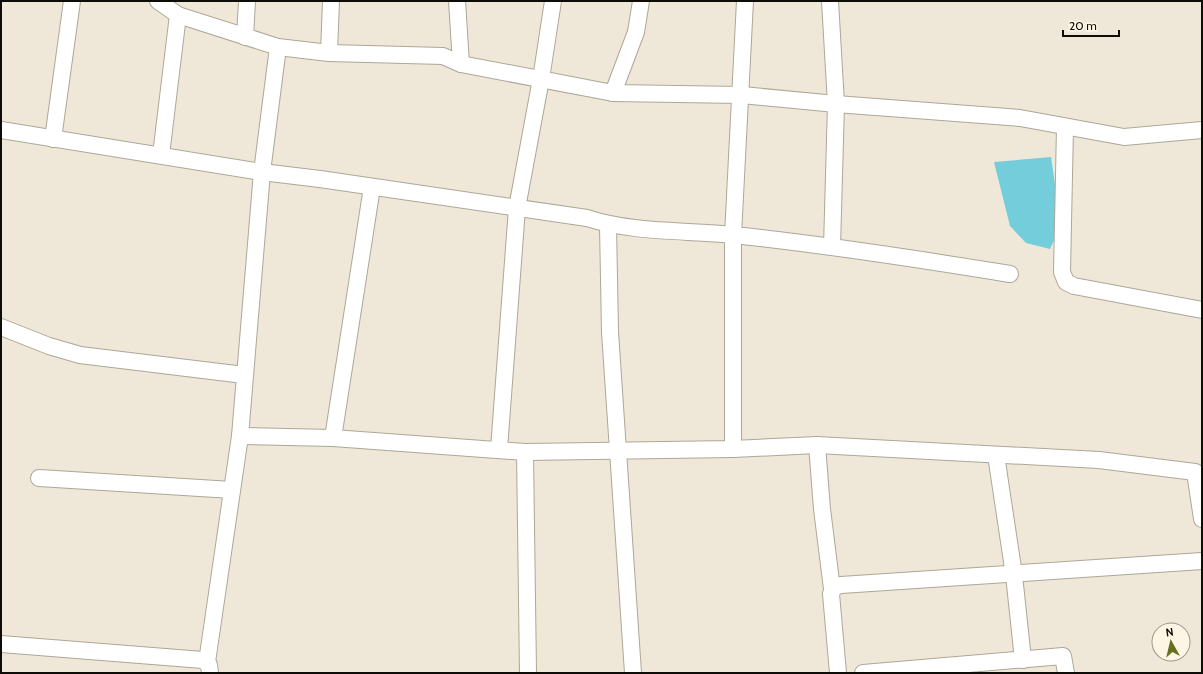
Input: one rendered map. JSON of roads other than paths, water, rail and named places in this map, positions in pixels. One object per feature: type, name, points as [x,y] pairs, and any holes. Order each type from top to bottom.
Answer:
[{"type":"street","points":[[53,139],[72,1]]},
{"type":"street","points":[[158,1],[178,15],[278,46],[329,52],[443,56],[461,64],[613,93],[742,95],[1035,120],[1065,127],[1124,137],[1202,130]]},
{"type":"street","points":[[245,37],[247,1]]},
{"type":"street","points":[[329,52],[331,1]]},
{"type":"street","points":[[457,1],[461,64]]},
{"type":"street","points":[[499,449],[517,208],[540,80],[552,1]]},
{"type":"street","points":[[613,93],[636,32],[640,1]]},
{"type":"street","points":[[733,449],[733,235],[742,95],[745,1]]},
{"type":"street","points":[[830,1],[836,104],[832,247]]},
{"type":"street","points":[[161,155],[178,15]]},
{"type":"street","points":[[1,644],[191,659],[208,667],[240,436],[262,172],[278,46]]},
{"type":"street","points":[[1065,127],[1062,272],[1066,282],[1074,286],[1202,310]]},
{"type":"street","points":[[1,130],[262,172],[587,218],[608,225],[733,235],[832,247],[1010,274]]},
{"type":"street","points":[[332,438],[372,187]]},
{"type":"street","points":[[608,225],[610,332],[633,673]]},
{"type":"street","points":[[1,327],[49,346],[80,356],[244,375]]},
{"type":"street","points":[[240,436],[332,438],[525,452],[733,449],[817,445],[1099,460],[1194,472],[1202,519]]},
{"type":"street","points":[[817,445],[822,509],[832,589],[831,594],[838,673]]},
{"type":"street","points":[[525,452],[528,673]]},
{"type":"street","points":[[996,455],[1014,575],[1023,660]]},
{"type":"street","points":[[39,478],[232,490]]},
{"type":"street","points":[[832,589],[841,585],[1014,575],[1202,561]]},
{"type":"street","points":[[863,673],[1064,656],[1066,673]]},
{"type":"water","points":[[1051,157],[1061,225],[1050,249],[1026,243],[1010,226],[994,162]]}]
